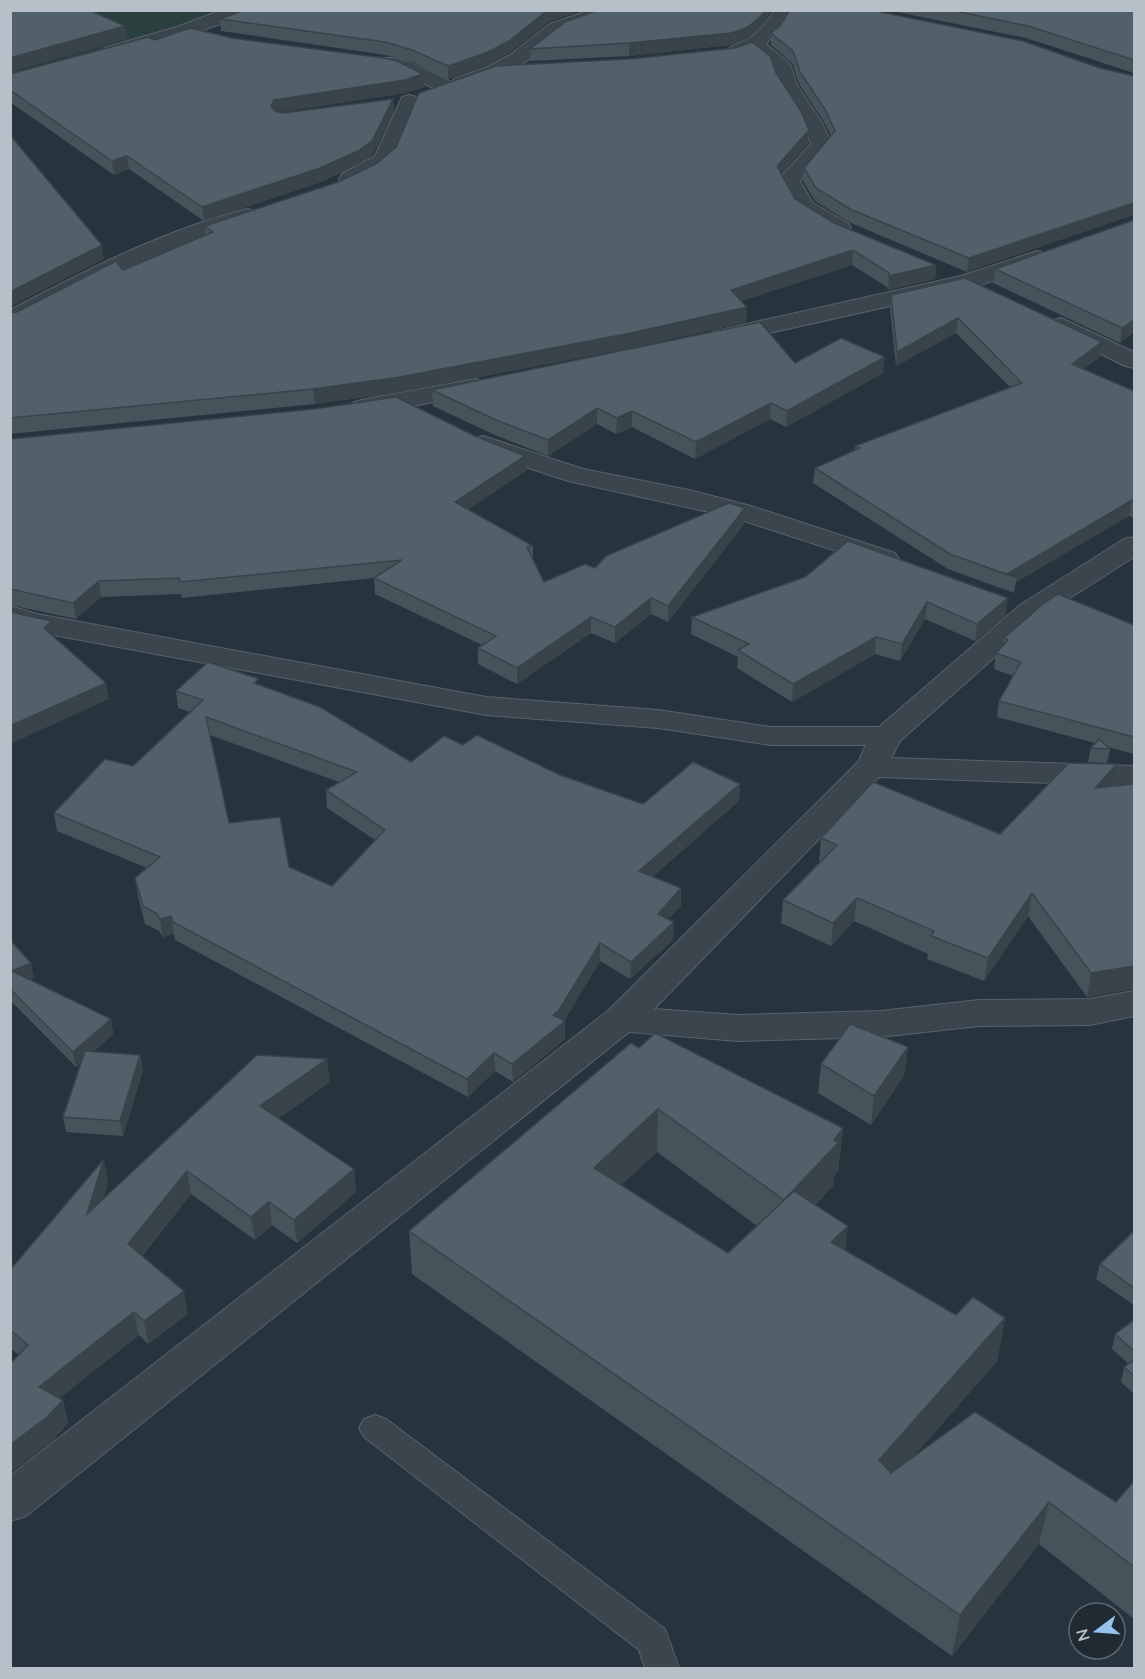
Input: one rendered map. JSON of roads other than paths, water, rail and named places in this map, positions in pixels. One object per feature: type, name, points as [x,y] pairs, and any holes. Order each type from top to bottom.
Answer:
[{"type":"street","points":[[97,56],[184,31],[241,10]]},
{"type":"street","points":[[330,189],[384,160],[407,112],[402,102],[494,71],[517,58],[557,28],[609,10]]},
{"type":"street","points":[[714,54],[734,52],[755,45],[770,33],[785,10]]},
{"type":"street","points":[[184,31],[214,38]]},
{"type":"street","points":[[755,45],[780,64],[787,85],[812,123],[822,146],[789,180],[804,207],[842,230],[863,238]]},
{"type":"street","points":[[366,60],[405,68],[448,88]]},
{"type":"street","points":[[494,71],[539,69]]},
{"type":"street","points":[[10,320],[102,270],[177,240],[264,210]]},
{"type":"street","points":[[700,341],[968,282],[1057,251]]},
{"type":"street","points":[[936,269],[995,294]]},
{"type":"street","points":[[1045,317],[1134,361]]},
{"type":"street","points":[[336,411],[401,402],[493,384]]},
{"type":"street","points":[[401,402],[477,442],[538,464],[591,479],[657,490],[723,506],[809,532],[908,568]]},
{"type":"street","points":[[10,1502],[622,1019],[872,767],[887,736],[1018,607],[1134,545]]},
{"type":"street","points":[[10,615],[32,622],[486,706],[658,719],[771,736],[887,736]]},
{"type":"street","points":[[872,767],[1134,776]]},
{"type":"street","points":[[622,1019],[738,1028],[880,1024],[979,1012],[1090,1012],[1134,1004]]},
{"type":"lane","points":[[375,1428],[653,1640],[662,1668]]}]
